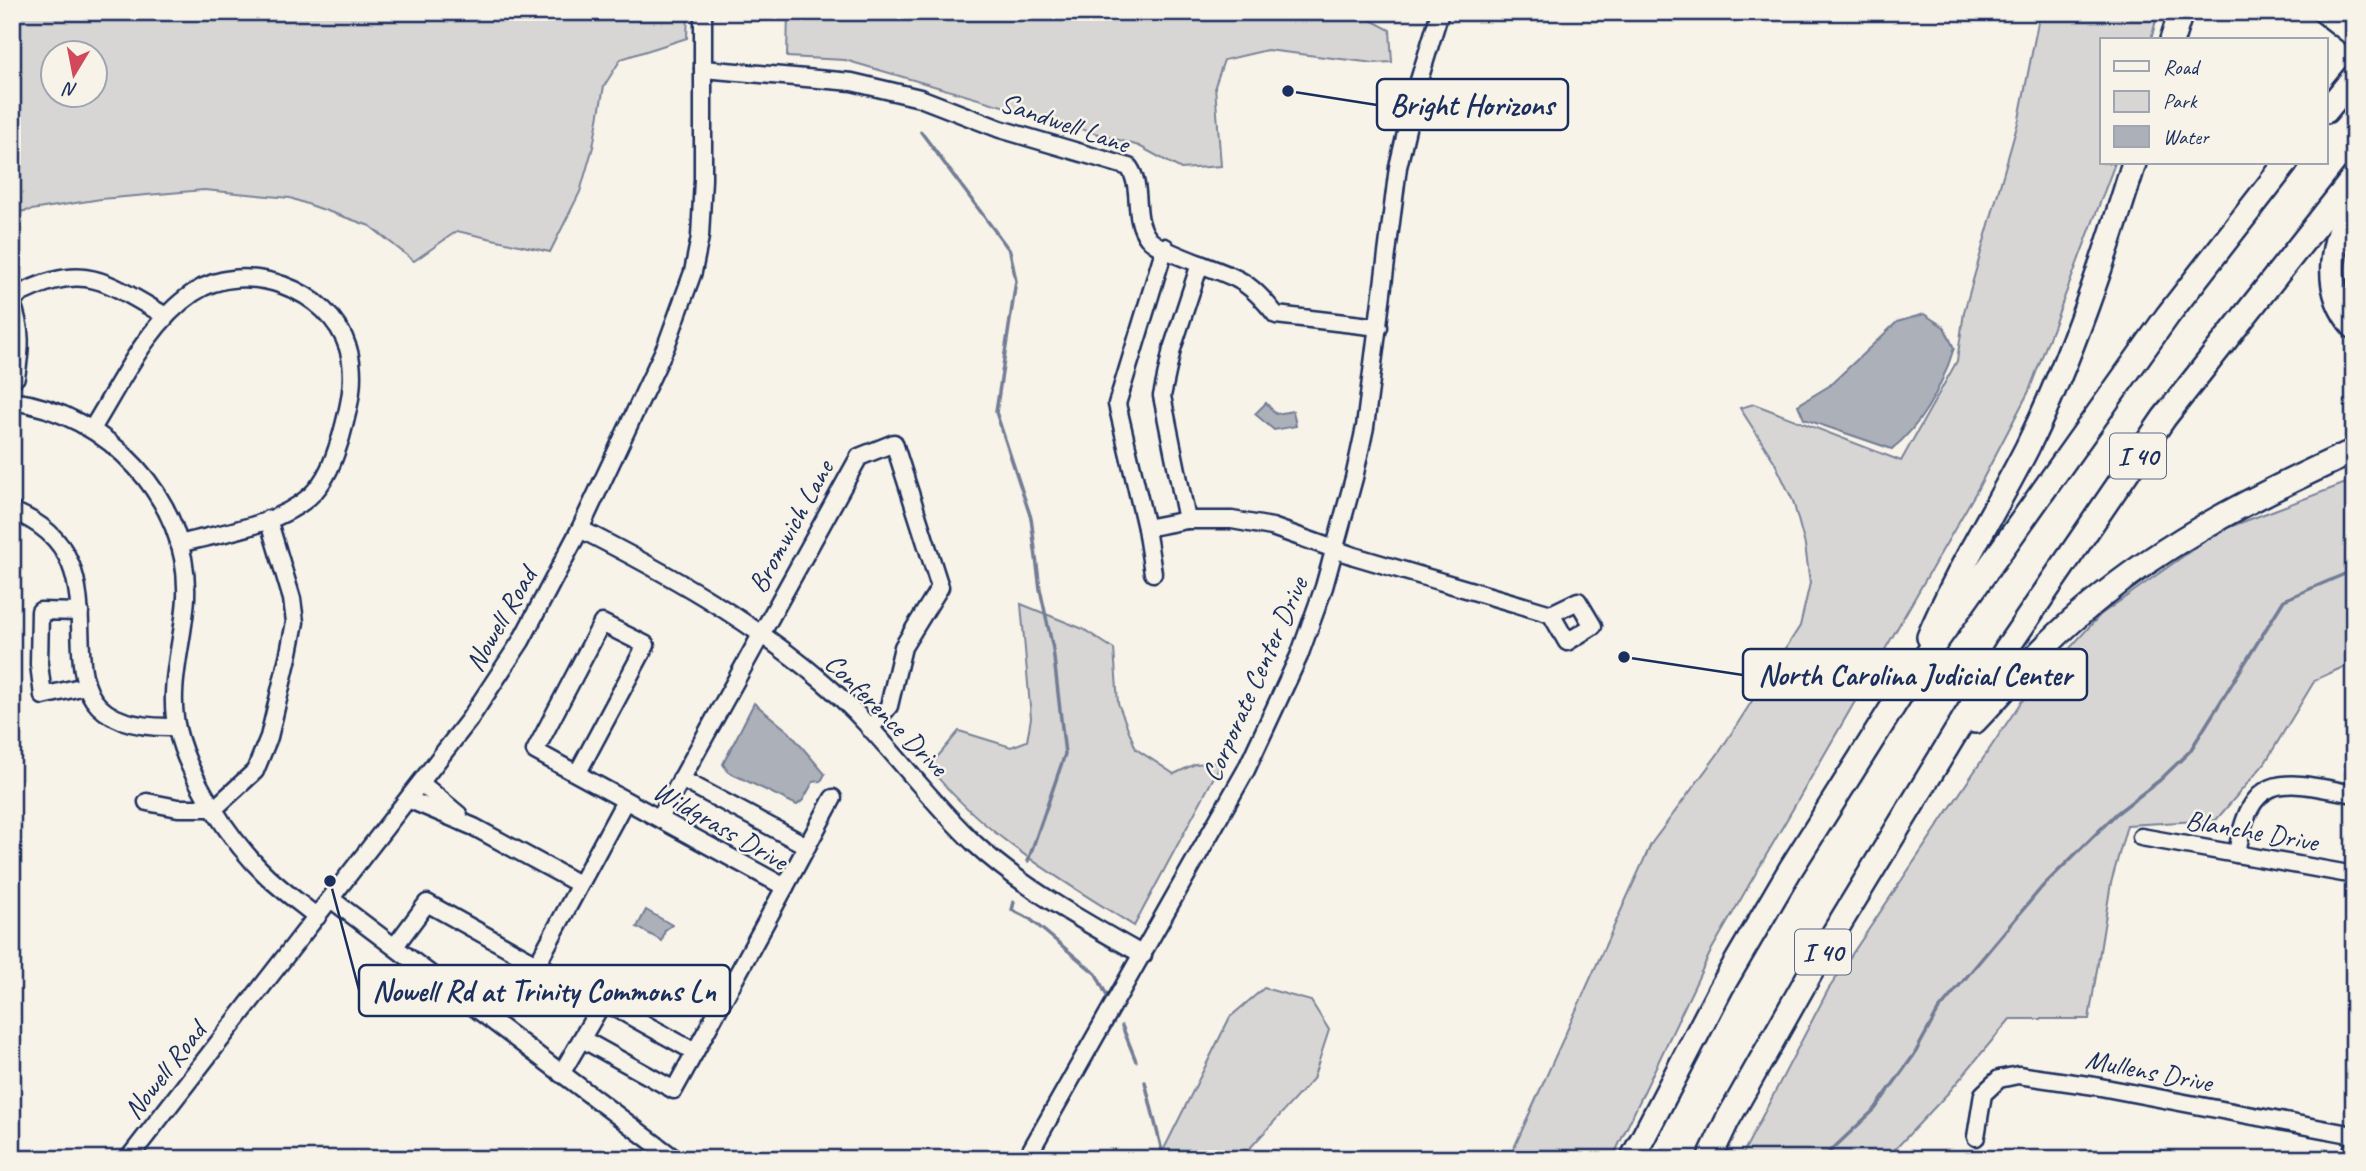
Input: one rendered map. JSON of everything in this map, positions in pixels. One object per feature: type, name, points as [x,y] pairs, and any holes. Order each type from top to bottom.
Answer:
[{"type":"highway","points":[[2173,38],[2181,12]]},
{"type":"highway","points":[[2328,109],[2354,77]]},
{"type":"highway","points":[[1914,673],[1941,607],[2006,489],[2049,399],[2091,294],[2134,164]]},
{"type":"highway","name":"I 40","points":[[1632,1159],[1721,988],[1790,870],[1914,673],[2168,314],[2285,164]]},
{"type":"highway","name":"I 40","points":[[1709,1159],[1727,1121],[1820,956],[2007,648],[2164,418],[2354,177]]},
{"type":"highway","points":[[2354,196],[2337,237],[2332,270],[2339,302],[2354,327]]},
{"type":"highway","points":[[1946,751],[2053,639],[2130,573],[2221,514],[2354,452]]},
{"type":"main road","points":[[2322,12],[2347,32]]},
{"type":"street","name":"Nowell Road","points":[[128,1159],[422,784],[512,656],[580,529],[666,346],[693,272],[701,212],[703,12]]},
{"type":"street","name":"Corporate Center Drive","points":[[1027,1159],[1266,731],[1299,656],[1335,550],[1364,427],[1398,167],[1416,90],[1440,12]]},
{"type":"street","name":"Sandwell Lane","points":[[703,69],[852,82],[920,98],[1000,129],[1129,167],[1138,180],[1137,211],[1141,226],[1150,242],[1238,279],[1260,295],[1276,315],[1379,327]]},
{"type":"street","points":[[1153,573],[1146,528],[1117,404],[1165,247]]},
{"type":"street","points":[[1187,520],[1163,397],[1172,349],[1200,264]]},
{"type":"street","points":[[92,429],[166,316],[194,292],[222,281],[251,278],[300,292],[325,310],[341,331],[348,349],[352,374],[351,398],[334,459],[326,476],[307,498],[268,519],[179,544]]},
{"type":"street","points":[[16,377],[22,345],[20,324],[12,300],[60,279],[104,280],[166,316]]},
{"type":"street","points":[[12,401],[61,414],[92,429],[138,467],[153,489],[179,544],[186,595],[173,693],[176,727],[190,764],[238,844],[267,877],[317,917]]},
{"type":"street","name":"Bromwich Lane","points":[[761,633],[859,457],[894,443],[940,587],[904,647],[889,706],[870,729]]},
{"type":"street","points":[[12,510],[46,529],[65,550],[79,591],[79,667],[93,703],[106,715],[141,726],[176,727]]},
{"type":"street","points":[[147,802],[178,807],[215,808],[255,771],[269,737],[295,622],[292,599],[268,519]]},
{"type":"street","points":[[1146,528],[1187,520],[1232,520],[1272,527],[1335,550],[1551,614]]},
{"type":"street","name":"Conference Drive","points":[[580,529],[701,595],[761,633],[824,682],[975,843],[1009,871],[1143,955]]},
{"type":"street","points":[[80,612],[40,611],[39,664],[43,696],[85,686]]},
{"type":"street","name":"Wildgrass Drive","points":[[578,774],[646,645],[602,623],[534,751],[785,887],[674,1090],[584,1040]]},
{"type":"street","points":[[660,818],[761,633]]},
{"type":"street","points":[[681,779],[807,846]]},
{"type":"street","points":[[2237,854],[2246,815],[2256,799],[2272,787],[2293,783],[2354,794]]},
{"type":"street","points":[[422,784],[474,827]]},
{"type":"street","points":[[785,887],[833,798]]},
{"type":"street","points":[[410,800],[474,827],[579,884]]},
{"type":"street","points":[[536,966],[625,801]]},
{"type":"street","name":"Blanche Drive","points":[[2141,836],[2354,875]]},
{"type":"street","points":[[331,899],[674,1159]]},
{"type":"street","points":[[395,946],[427,903],[695,1052]]},
{"type":"street","points":[[561,1074],[584,1040],[603,1002]]},
{"type":"street","name":"Mullens Drive","points":[[1976,1137],[1983,1094],[1999,1079],[2018,1075],[2095,1086],[2354,1135]]},
{"type":"street","points":[[2350,1159],[2354,1144]]},
{"type":"green space","points":[[12,12],[688,12],[687,38],[621,59],[604,86],[593,147],[580,192],[550,252],[457,231],[414,261],[370,226],[290,198],[204,190],[101,199],[12,213]]},
{"type":"green space","points":[[788,12],[1316,12],[1369,19],[1390,30],[1392,62],[1374,63],[1267,50],[1224,60],[1215,86],[1221,166],[1181,169],[1139,146],[845,60],[787,57]]},
{"type":"green space","points":[[2040,12],[2158,12],[2152,38],[2100,38],[2100,164],[2115,164],[2029,391],[1976,492],[1712,949],[1612,1159],[1509,1159],[1651,844],[1720,751],[1800,626],[1810,583],[1805,545],[1793,501],[1774,461],[1740,408],[1754,404],[1901,461],[1957,361],[1964,312],[2019,119]]},
{"type":"green space","points":[[2354,480],[2354,662],[2315,680],[2265,763],[2216,820],[2127,825],[2111,883],[2089,1019],[2010,1019],[1949,1092],[1886,1159],[1740,1159],[1828,990],[2021,702],[2100,615],[2219,531]]},
{"type":"green space","points":[[1021,604],[1083,629],[1114,649],[1118,703],[1136,749],[1174,774],[1195,764],[1222,762],[1134,926],[1024,855],[974,814],[929,767],[959,731],[1011,747],[1027,741],[1031,718]]},
{"type":"green space","points":[[1264,988],[1311,1001],[1329,1030],[1313,1079],[1240,1159],[1159,1159],[1230,1017]]},
{"type":"water","points":[[1924,314],[1944,327],[1954,348],[1944,376],[1923,416],[1892,449],[1804,419],[1798,405],[1829,386],[1897,322]]},
{"type":"water","points":[[1266,403],[1276,414],[1293,411],[1296,426],[1274,430],[1255,414]]},
{"type":"water","points":[[754,703],[789,732],[825,774],[821,781],[813,782],[797,805],[728,772],[723,764]]},
{"type":"water","points":[[646,910],[672,925],[665,930],[662,941],[637,927]]},
{"type":"waterway","points":[[921,132],[1010,251],[1016,281],[996,412],[1031,518],[1040,589],[1053,649],[1065,754],[1028,861]]},
{"type":"waterway","points":[[1822,1159],[1875,1109],[1914,1055],[1938,1011],[2042,887],[2116,814],[2160,780],[2190,751],[2284,600],[2354,570]]},
{"type":"waterway","points":[[1014,902],[1012,910],[1030,919],[1096,974],[1108,998]]},
{"type":"waterway","points":[[1122,1026],[1136,1061]]},
{"type":"waterway","points":[[1145,1082],[1164,1159]]},
{"type":"place","name":"Bright Horizons","points":[[1288,91]]},
{"type":"place","name":"North Carolina Judicial Center","points":[[1624,657]]},
{"type":"place","name":"Nowell Rd at Trinity Commons Ln","points":[[330,881]]}]
